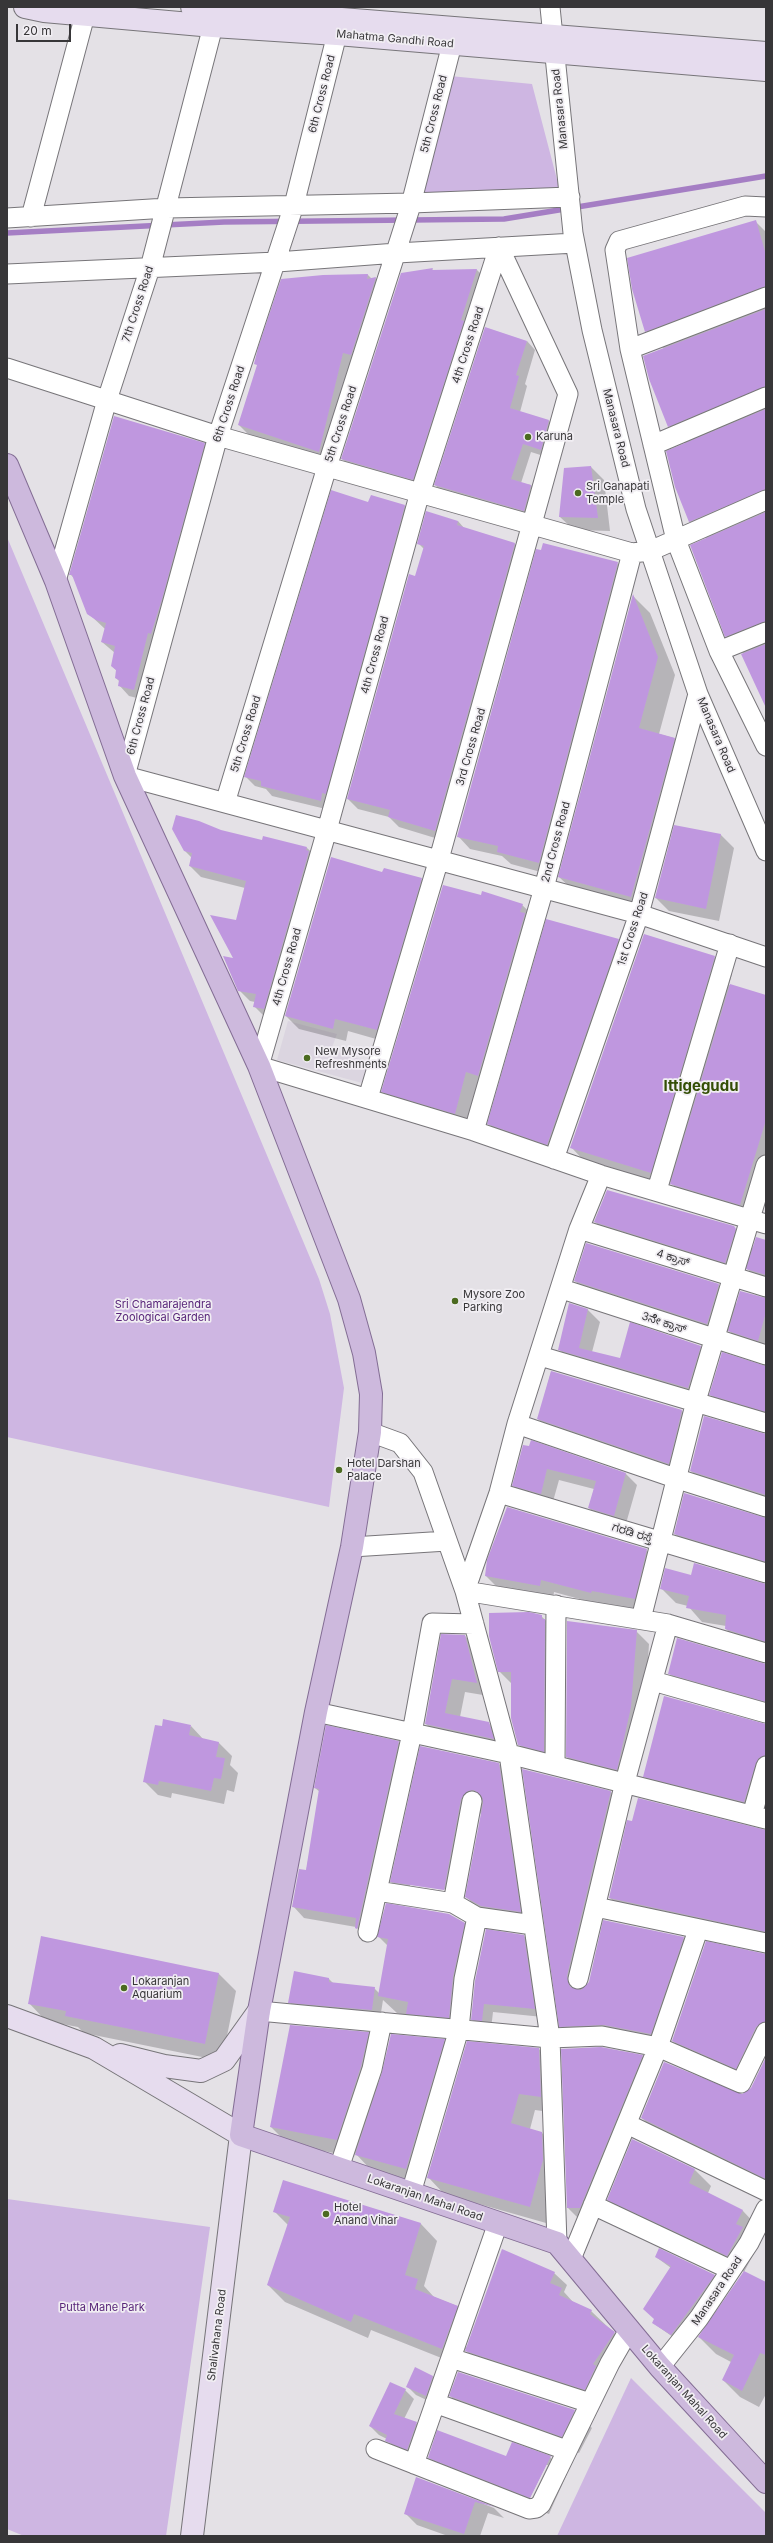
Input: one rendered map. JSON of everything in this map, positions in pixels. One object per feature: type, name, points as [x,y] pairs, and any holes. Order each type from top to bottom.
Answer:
[{"type":"main road","name":"Mahatma Gandhi Road","points":[[25,7],[85,15],[452,44],[553,44],[766,53]]},
{"type":"main road","name":"Mahatma Gandhi Road","points":[[192,7],[553,44],[766,70]]},
{"type":"main road","points":[[7,465],[56,581],[125,776],[259,1066],[349,1299],[364,1353],[371,1394],[370,1432],[352,1547],[316,1712],[259,2011],[241,2135]]},
{"type":"main road","points":[[94,2048],[164,2066],[201,2071],[224,2060],[259,2011]]},
{"type":"main road","name":"Lokaranjan Mahal Road","points":[[7,2016],[94,2048],[241,2135],[498,2223],[564,2251],[660,2368],[766,2482]]},
{"type":"main road","name":"Shalivahana Road","points":[[192,2536],[241,2135]]},
{"type":"street","name":"Manasara Road","points":[[550,7],[574,238],[592,330],[627,472],[641,552],[698,694],[766,851]]},
{"type":"street","points":[[31,217],[85,15]]},
{"type":"street","name":"7th Cross Road","points":[[56,581],[107,400],[150,268],[213,26]]},
{"type":"street","name":"6th Cross Road","points":[[125,776],[218,436],[277,262],[292,210],[337,34]]},
{"type":"street","name":"5th Cross Road","points":[[225,803],[327,467],[397,253],[401,234],[411,206],[452,44]]},
{"type":"street","points":[[7,218],[411,206],[570,197]]},
{"type":"street","points":[[766,207],[745,206],[619,241],[615,250],[630,349],[676,540],[719,651],[766,746]]},
{"type":"street","points":[[7,274],[277,262],[499,247],[574,238]]},
{"type":"street","name":"3rd Cross Road","points":[[368,1098],[439,859],[534,523],[568,394],[499,247]]},
{"type":"street","name":"4th Cross Road","points":[[259,1066],[327,830],[420,494],[499,247]]},
{"type":"street","points":[[630,349],[766,297]]},
{"type":"street","points":[[7,368],[218,436],[420,494],[641,552],[676,540],[766,500]]},
{"type":"street","points":[[653,445],[766,397]]},
{"type":"street","name":"2nd Cross Road","points":[[474,1131],[641,552]]},
{"type":"street","points":[[719,651],[766,632]]},
{"type":"street","name":"1st Cross Road","points":[[554,1159],[639,914],[698,694]]},
{"type":"street","points":[[125,776],[439,859],[639,914],[766,957]]},
{"type":"street","points":[[657,1190],[730,944]]},
{"type":"street","points":[[259,1066],[474,1131],[601,1175],[657,1190],[758,1222]]},
{"type":"street","points":[[641,1618],[660,1541],[678,1479],[696,1401],[734,1278],[758,1222],[766,1165]]},
{"type":"street","points":[[465,1591],[499,1493],[517,1424],[562,1289],[579,1229],[601,1175]]},
{"type":"street","name":"4 ಕ್ರಾಸ್","points":[[579,1229],[766,1287]]},
{"type":"street","name":"3ನೆೇ ಕ್ರಾಸ್","points":[[562,1289],[766,1355]]},
{"type":"street","points":[[540,1356],[766,1423]]},
{"type":"street","points":[[517,1424],[678,1479],[766,1506]]},
{"type":"street","points":[[370,1432],[400,1443],[423,1472],[465,1591],[509,1754],[550,2038],[564,2251]]},
{"type":"street","name":"ಗರಡಿ ರಸ್ತೆ","points":[[499,1493],[766,1573]]},
{"type":"street","points":[[352,1547],[447,1541]]},
{"type":"street","points":[[465,1591],[641,1618],[668,1624],[766,1653]]},
{"type":"street","points":[[555,1765],[556,1605]]},
{"type":"street","points":[[368,1932],[412,1733],[432,1623],[474,1624]]},
{"type":"street","points":[[578,1980],[626,1782],[668,1624]]},
{"type":"street","points":[[653,1681],[766,1713]]},
{"type":"street","points":[[316,1712],[509,1754],[626,1782],[759,1817],[766,1766]]},
{"type":"street","points":[[453,1903],[472,1801]]},
{"type":"street","points":[[377,1891],[453,1903],[477,1917],[533,1924]]},
{"type":"street","points":[[596,1907],[698,1930],[766,1943]]},
{"type":"street","points":[[411,2193],[459,2029],[465,1972],[477,1917]]},
{"type":"street","points":[[564,2251],[593,2205],[627,2124],[658,2047],[698,1930]]},
{"type":"street","points":[[259,2011],[550,2038],[602,2036],[658,2047],[741,2083],[766,2032]]},
{"type":"street","points":[[340,2168],[372,2069],[382,2022]]},
{"type":"street","points":[[627,2124],[766,2191]]},
{"type":"street","points":[[593,2205],[731,2270]]},
{"type":"street","name":"Manasara Road","points":[[660,2368],[699,2318],[731,2270],[749,2242],[766,2209]]},
{"type":"street","points":[[414,2464],[498,2223]]},
{"type":"street","points":[[376,2449],[529,2509],[536,2508],[541,2504],[566,2450],[610,2363],[629,2330]]},
{"type":"street","points":[[451,2358],[590,2403]]},
{"type":"street","points":[[435,2403],[566,2450]]},
{"type":"shaded area","points":[[288,1021],[337,1034],[331,1050],[369,1062],[362,1083],[277,1060]]},
{"type":"green space","points":[[450,76],[532,84],[560,191],[418,197]]},
{"type":"green space","name":"Sri Chamarajendra Zoological Garden","points":[[7,537],[319,1279],[330,1314],[344,1388],[329,1507],[7,1437]]},
{"type":"green space","name":"Putta Mane Park","points":[[7,2199],[210,2227],[166,2536],[24,2536],[7,2529]]},
{"type":"green space","points":[[631,2378],[766,2513],[766,2536],[557,2536]]},
{"type":"building","points":[[756,220],[766,255],[766,286],[645,332],[632,289],[627,258]]},
{"type":"building","points":[[433,268],[432,270],[477,269],[461,320],[464,321],[413,480],[341,459],[401,273]]},
{"type":"building","points":[[368,274],[367,279],[376,277],[351,355],[343,353],[319,452],[238,425],[257,365],[254,364],[258,348],[281,279],[323,275]]},
{"type":"building","points":[[766,309],[766,386],[668,427],[649,379],[643,356]]},
{"type":"building","points":[[485,327],[527,341],[516,375],[519,376],[510,408],[549,420],[541,450],[523,444],[511,479],[531,485],[524,511],[434,485]]},
{"type":"building","points":[[766,409],[766,489],[689,522],[675,487],[666,451]]},
{"type":"building","points":[[114,416],[205,443],[162,599],[151,634],[148,633],[134,690],[118,686],[119,680],[115,678],[116,670],[111,666],[115,646],[101,642],[106,623],[96,620],[87,614],[72,575],[69,575]]},
{"type":"building","name":"Sri Ganapati Temple","points":[[591,466],[598,518],[559,517],[564,468]]},
{"type":"building","points":[[331,490],[368,502],[371,495],[405,505],[326,794],[322,793],[321,801],[261,786],[261,781],[244,777]]},
{"type":"building","points":[[426,511],[458,521],[457,525],[515,543],[435,831],[388,817],[390,810],[347,799],[409,574],[415,576],[424,546],[417,544]]},
{"type":"building","points":[[766,512],[766,621],[725,637],[690,545]]},
{"type":"building","points":[[543,543],[618,562],[539,863],[497,852],[498,846],[457,837],[536,549],[541,550]]},
{"type":"building","points":[[633,594],[658,657],[639,728],[675,738],[631,897],[558,877]]},
{"type":"building","points":[[766,644],[766,708],[741,654]]},
{"type":"building","points":[[176,815],[199,821],[221,830],[262,840],[263,836],[307,847],[306,850],[309,851],[264,1009],[253,1007],[256,994],[238,991],[223,956],[233,958],[210,915],[236,920],[246,881],[189,866],[192,853],[184,851],[172,829]]},
{"type":"building","points":[[674,825],[721,834],[706,909],[655,898]]},
{"type":"building","points":[[331,857],[382,872],[384,868],[422,878],[377,1030],[335,1019],[333,1029],[285,1016]]},
{"type":"building","points":[[443,885],[481,895],[482,891],[523,904],[520,912],[525,913],[478,1076],[466,1072],[455,1114],[381,1092]]},
{"type":"building","points":[[546,919],[619,939],[547,1145],[487,1124]]},
{"type":"building","points":[[644,934],[715,956],[651,1173],[570,1148]]},
{"type":"building","points":[[730,984],[766,995],[766,1120],[740,1205],[670,1184]]},
{"type":"building","points":[[607,1190],[734,1226],[736,1229],[725,1263],[594,1222]]},
{"type":"building","points":[[756,1237],[766,1240],[766,1275],[746,1269]]},
{"type":"building","points":[[586,1243],[719,1284],[707,1324],[574,1281]]},
{"type":"building","points":[[740,1291],[766,1298],[766,1312],[758,1341],[728,1331]]},
{"type":"building","points":[[569,1303],[588,1309],[579,1348],[620,1358],[630,1322],[701,1346],[688,1388],[558,1350]]},
{"type":"building","points":[[722,1352],[766,1366],[766,1412],[709,1395]]},
{"type":"building","points":[[551,1371],[682,1410],[669,1464],[537,1419]]},
{"type":"building","points":[[704,1416],[766,1434],[766,1495],[690,1471]]},
{"type":"building","points":[[531,1440],[626,1473],[614,1516],[588,1508],[596,1481],[547,1469],[541,1494],[512,1486],[523,1445],[529,1446]]},
{"type":"building","points":[[684,1493],[766,1518],[766,1562],[674,1534]]},
{"type":"building","points":[[507,1507],[647,1549],[635,1599],[592,1591],[591,1593],[541,1580],[540,1586],[485,1576],[487,1560]]},
{"type":"building","points":[[694,1563],[766,1584],[766,1642],[725,1629],[726,1615],[686,1608],[689,1596],[660,1589],[665,1568],[691,1575]]},
{"type":"building","points":[[529,1612],[542,1615],[542,1619],[545,1619],[544,1752],[518,1745],[511,1718],[511,1672],[498,1672],[489,1636],[489,1613]]},
{"type":"building","points":[[567,1621],[637,1630],[631,1707],[617,1770],[566,1757]]},
{"type":"building","points":[[441,1634],[465,1635],[477,1683],[452,1679],[445,1713],[489,1722],[494,1739],[425,1724]]},
{"type":"building","points":[[677,1638],[766,1664],[766,1702],[668,1674]]},
{"type":"building","points":[[664,1696],[766,1724],[766,1755],[759,1758],[756,1763],[744,1802],[643,1777]]},
{"type":"building","points":[[163,1719],[191,1725],[189,1735],[219,1742],[216,1757],[225,1758],[221,1779],[214,1778],[211,1791],[159,1781],[158,1785],[143,1782],[155,1725],[162,1726]]},
{"type":"building","points":[[326,1725],[399,1741],[357,1929],[355,1928],[356,1918],[292,1907],[299,1869],[306,1870],[319,1789],[314,1788]]},
{"type":"building","points":[[420,1746],[499,1763],[521,1912],[481,1906],[465,1897],[483,1803],[482,1797],[474,1790],[468,1791],[461,1799],[444,1890],[390,1882]]},
{"type":"building","points":[[522,1769],[611,1791],[567,1976],[570,1987],[581,1990],[589,1982],[603,1920],[684,1937],[651,2034],[604,2025],[559,2027]]},
{"type":"building","points":[[638,1798],[766,1830],[766,1932],[609,1898],[627,1820],[632,1821]]},
{"type":"building","points":[[386,1903],[449,1914],[465,1923],[453,1977],[449,2018],[406,2014],[408,2002],[378,1996],[388,1939],[377,1937]]},
{"type":"building","points":[[486,1929],[524,1935],[535,2009],[484,2004],[482,2021],[471,2020],[475,1981]]},
{"type":"building","name":"Lokaranjan Aquarium","points":[[41,1936],[219,1973],[205,2044],[65,2016],[66,2011],[28,2004]]},
{"type":"building","points":[[706,1941],[766,1954],[766,2021],[756,2027],[736,2069],[672,2041]]},
{"type":"building","points":[[294,1971],[329,1978],[329,1982],[375,1987],[372,2010],[288,2003]]},
{"type":"building","points":[[290,2025],[369,2032],[361,2066],[337,2140],[270,2127]]},
{"type":"building","points":[[391,2034],[445,2039],[406,2169],[355,2155],[382,2072]]},
{"type":"building","points":[[467,2041],[539,2048],[541,2097],[519,2094],[511,2123],[542,2132],[543,2160],[530,2207],[427,2178]]},
{"type":"building","points":[[601,2047],[643,2055],[580,2208],[567,2208],[561,2049]]},
{"type":"building","points":[[766,2057],[766,2179],[641,2118],[664,2062],[742,2094],[751,2088]]},
{"type":"building","points":[[632,2139],[695,2169],[689,2183],[743,2210],[736,2224],[743,2227],[727,2256],[607,2200]]},
{"type":"building","points":[[283,2180],[421,2223],[405,2275],[418,2279],[415,2289],[458,2306],[442,2349],[354,2314],[351,2322],[267,2285],[290,2217],[273,2212]]},
{"type":"building","points":[[659,2248],[715,2275],[671,2335],[652,2323],[654,2319],[643,2309],[671,2266],[655,2257]]},
{"type":"building","points":[[502,2249],[555,2272],[550,2283],[562,2288],[559,2295],[592,2310],[590,2314],[615,2332],[593,2364],[596,2366],[585,2390],[465,2351]]},
{"type":"building","points":[[744,2271],[766,2282],[766,2355],[760,2353],[742,2391],[722,2380],[734,2355],[698,2337]]},
{"type":"building","points":[[415,2367],[433,2376],[426,2396],[406,2387]]},
{"type":"building","points":[[458,2372],[575,2410],[562,2437],[449,2396]]},
{"type":"building","points":[[390,2382],[406,2389],[394,2414],[417,2422],[407,2450],[385,2441],[387,2435],[369,2426]]},
{"type":"building","points":[[437,2430],[506,2456],[512,2442],[551,2456],[530,2498],[428,2458]]},
{"type":"building","points":[[416,2477],[495,2507],[475,2502],[464,2534],[404,2514]]},
{"type":"waterway","points":[[7,233],[224,222],[504,219],[766,176]]},
{"type":"place","name":"Karuna","points":[[528,437]]},
{"type":"place","name":"Sri Ganapati Temple","points":[[578,493]]},
{"type":"place","name":"New Mysore Refreshments","points":[[307,1058]]},
{"type":"place","name":"Mysore Zoo Parking","points":[[455,1301]]},
{"type":"place","name":"Hotel Darshan Palace","points":[[339,1470]]},
{"type":"place","name":"Lokaranjan Aquarium","points":[[124,1988]]},
{"type":"place","name":"Hotel Anand Vihar","points":[[326,2214]]},
{"type":"district","name":"Ittigegudu","points":[[701,1086]]}]
